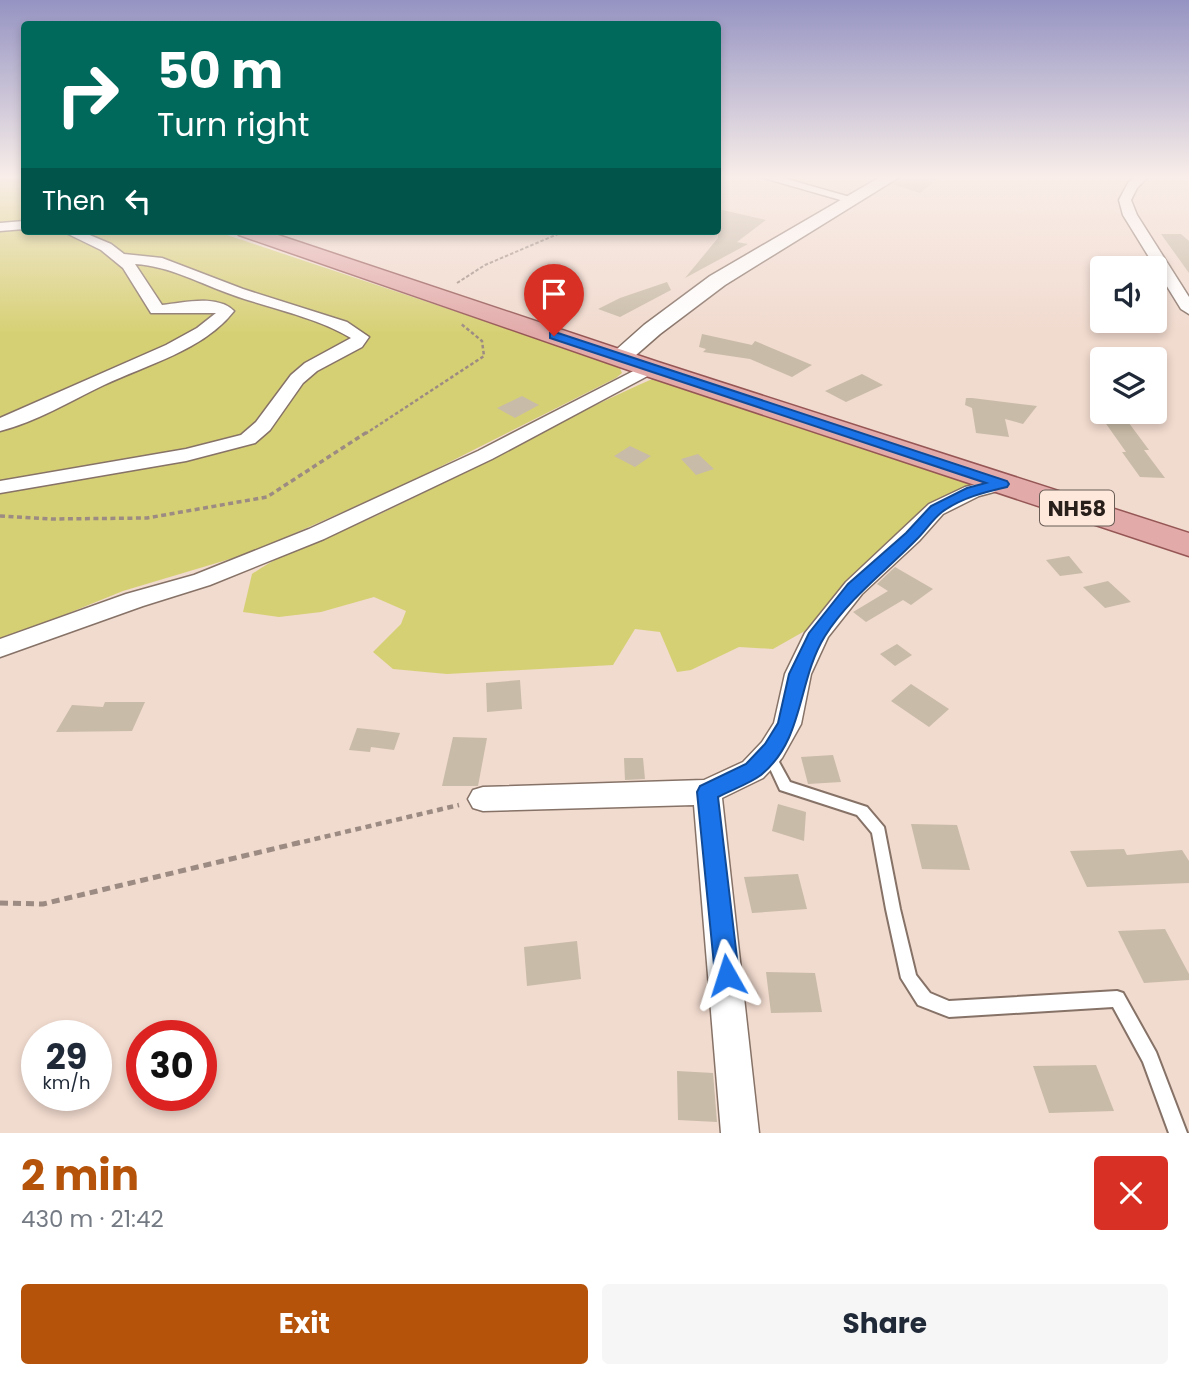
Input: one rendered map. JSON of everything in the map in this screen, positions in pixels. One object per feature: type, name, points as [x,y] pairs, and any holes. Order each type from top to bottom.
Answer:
[{"type":"main road","name":"NH58","points":[[258,235],[649,368],[1189,545]]},
{"type":"street","points":[[620,357],[659,321],[743,261],[799,229]]},
{"type":"street","points":[[1140,229],[1189,309]]},
{"type":"street","points":[[0,425],[51,406],[108,376],[186,342],[220,319],[226,311],[212,306],[157,310],[130,265],[106,247],[78,235]]},
{"type":"street","points":[[0,487],[186,455],[248,439],[262,426],[297,379],[311,366],[356,343],[361,337],[341,325],[239,292],[157,261],[120,258]]},
{"type":"street","points":[[0,648],[127,602],[201,580],[326,529],[460,467],[566,414],[649,368]]},
{"type":"street","points":[[483,799],[707,792],[753,770],[772,750],[787,724],[798,674],[817,633],[854,588],[936,509],[972,491],[1002,484]]},
{"type":"street","points":[[707,792],[740,1133]]},
{"type":"lane","points":[[787,724],[773,762],[785,786],[862,811],[879,831],[909,978],[924,999],[949,1009],[1117,999],[1150,1058],[1178,1133]]},
{"type":"path","points":[[0,516],[51,519],[148,518],[267,497],[484,356],[484,342],[451,316],[436,297],[485,265],[556,235]]},
{"type":"path","points":[[0,903],[43,904],[483,799]]},
{"type":"shaded area","points":[[0,229],[21,229],[21,235],[227,235],[619,366],[622,373],[616,378],[406,484],[250,553],[123,591],[0,641]]},
{"type":"shaded area","points":[[657,377],[973,481],[810,628],[773,649],[739,647],[691,670],[677,672],[660,632],[635,629],[613,665],[447,674],[393,669],[373,652],[401,624],[406,611],[374,597],[321,612],[279,617],[243,612],[252,574],[267,565],[378,515]]},
{"type":"building","points":[[721,229],[754,229],[737,242],[748,244],[685,278],[718,238]]},
{"type":"building","points":[[1161,234],[1181,234],[1189,241],[1189,273]]},
{"type":"building","points":[[667,282],[671,290],[620,317],[598,309],[620,298]]},
{"type":"building","points":[[702,334],[752,345],[755,341],[812,365],[792,377],[750,359],[703,352],[706,349],[699,347]]},
{"type":"building","points":[[862,374],[883,385],[846,402],[825,391]]},
{"type":"building","points":[[522,396],[539,405],[515,418],[497,408]]},
{"type":"building","points":[[966,398],[1037,406],[1023,424],[1005,419],[1009,437],[976,433],[972,408],[965,405]]},
{"type":"building","points":[[1106,424],[1130,424],[1149,450],[1144,450],[1165,478],[1140,477],[1122,452],[1126,452]]},
{"type":"building","points":[[630,446],[651,456],[635,467],[614,456]]},
{"type":"building","points":[[698,454],[714,469],[696,475],[681,459]]},
{"type":"building","points":[[1069,556],[1083,573],[1060,576],[1046,560]]},
{"type":"building","points":[[895,567],[933,589],[911,605],[903,600],[866,622],[853,612],[888,591],[877,584]]},
{"type":"building","points":[[1108,581],[1131,602],[1105,608],[1083,587]]},
{"type":"building","points":[[897,644],[912,655],[895,666],[880,654]]},
{"type":"building","points":[[520,680],[522,709],[487,712],[486,683]]},
{"type":"building","points":[[911,684],[949,709],[929,727],[891,701]]},
{"type":"building","points":[[105,702],[145,702],[132,731],[56,732],[72,705],[103,707]]},
{"type":"building","points":[[357,728],[400,733],[394,750],[371,747],[370,752],[349,750]]},
{"type":"building","points":[[453,737],[487,738],[478,786],[442,786]]},
{"type":"building","points":[[833,755],[841,782],[808,784],[801,757]]},
{"type":"building","points":[[624,758],[643,758],[645,779],[625,780]]},
{"type":"building","points":[[778,804],[806,812],[804,841],[772,831]]},
{"type":"building","points":[[911,824],[957,825],[970,870],[922,869]]},
{"type":"building","points":[[1124,849],[1127,855],[1182,850],[1189,861],[1189,883],[1087,887],[1070,851]]},
{"type":"building","points":[[798,874],[807,909],[752,913],[744,877]]},
{"type":"building","points":[[1165,929],[1189,974],[1189,980],[1144,983],[1118,931]]},
{"type":"building","points":[[577,941],[581,979],[527,986],[524,947]]},
{"type":"building","points":[[766,972],[815,973],[822,1012],[771,1013]]},
{"type":"building","points":[[1096,1065],[1114,1111],[1049,1113],[1033,1066]]},
{"type":"building","points":[[677,1071],[713,1073],[717,1122],[678,1120]]},
{"type":"route","points":[[554,336],[1002,484],[972,491],[936,509],[854,588],[817,633],[798,674],[787,724],[772,750],[753,770],[707,792],[727,975]]}]
